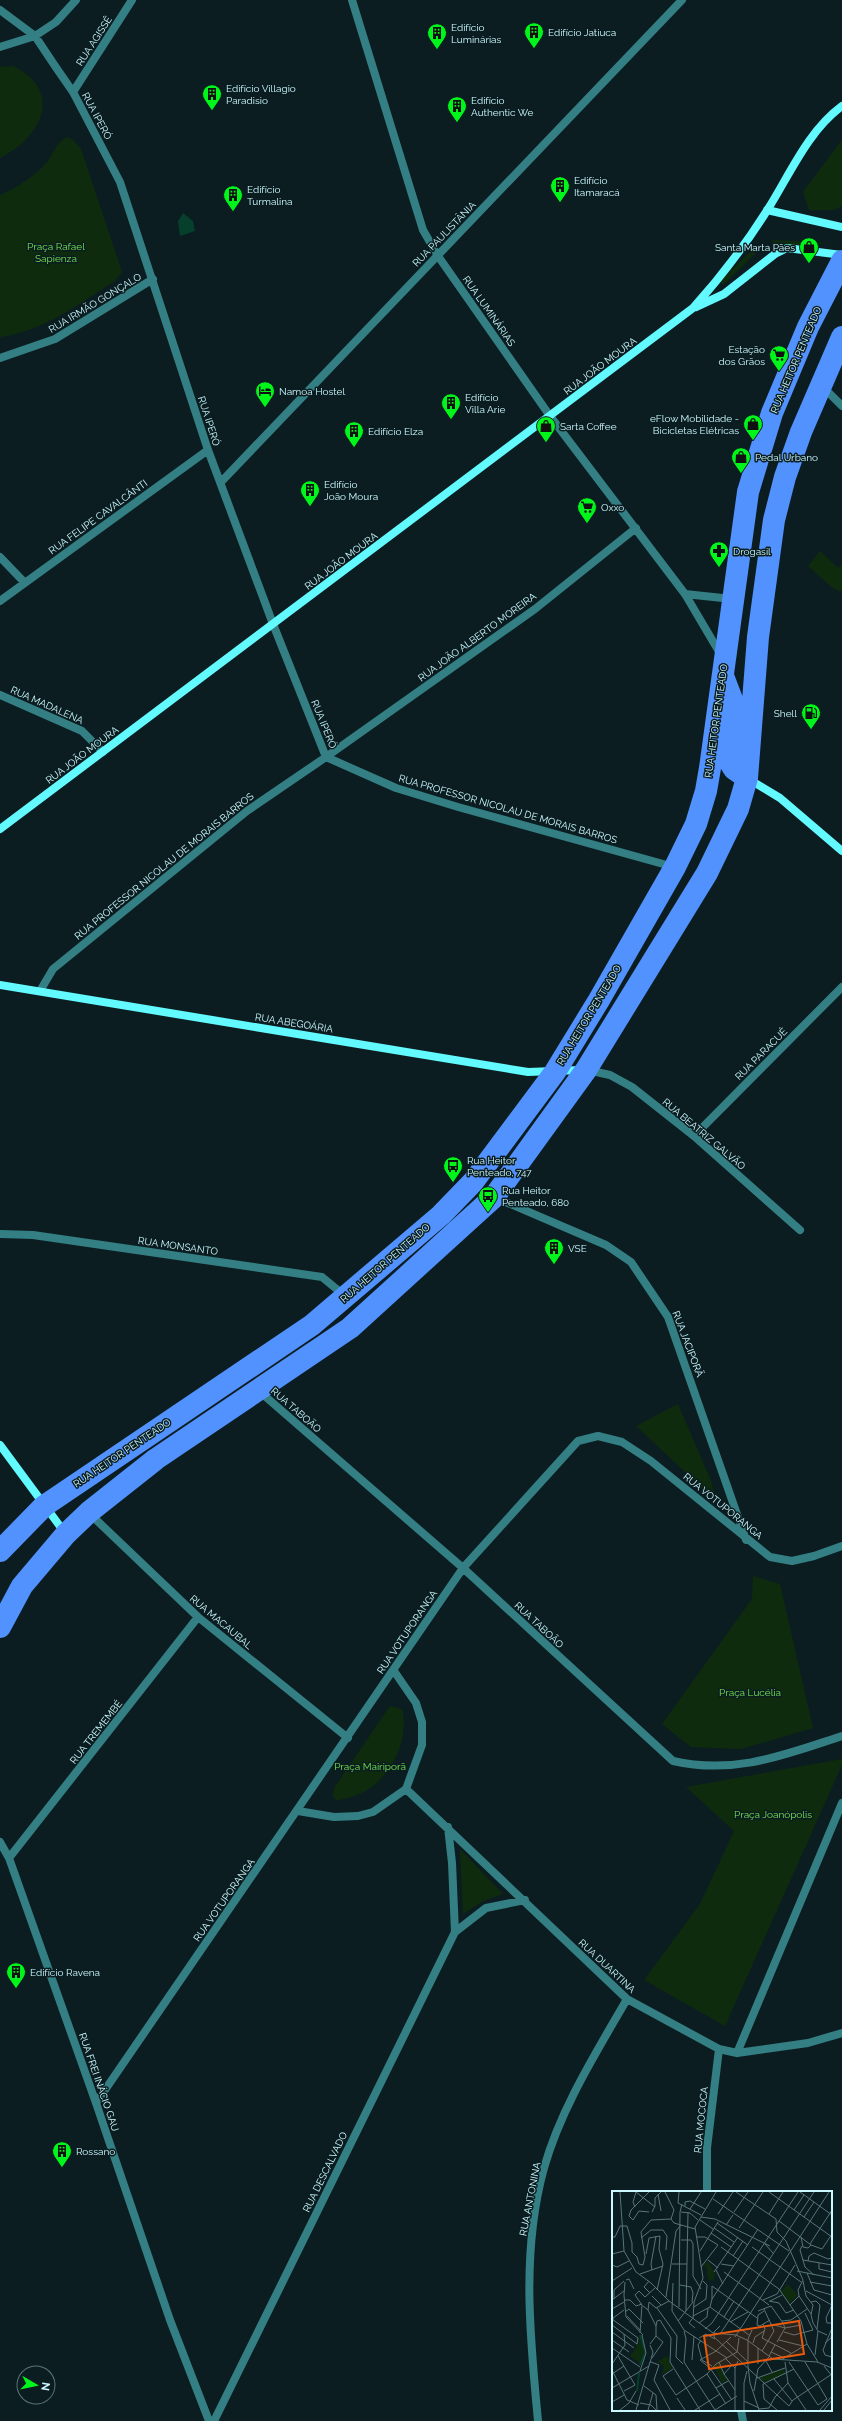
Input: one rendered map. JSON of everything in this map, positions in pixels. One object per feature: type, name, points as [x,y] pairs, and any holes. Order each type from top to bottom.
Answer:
[{"type":"main road","name":"RUA HEITOR PENTEADO","points":[[0,1551],[44,1506],[312,1325],[346,1297],[441,1215],[473,1182],[555,1072],[674,867],[702,808],[717,770],[723,667],[748,492],[772,413],[808,327],[842,261]]},
{"type":"main road","points":[[0,1627],[22,1586],[66,1534],[89,1512],[156,1459],[259,1391],[350,1328],[494,1197],[586,1070],[707,873],[738,809],[747,778],[758,637],[774,520],[787,472],[820,384],[842,337]]},
{"type":"main road","points":[[732,599],[744,603],[753,611],[758,637]]},
{"type":"main road","points":[[723,667],[734,705],[729,761],[732,766],[747,778]]},
{"type":"street","points":[[0,47],[35,36],[56,22],[76,0]]},
{"type":"street","name":"RUA AGISSÊ","points":[[73,92],[132,0]]},
{"type":"street","name":"RUA LUMINÁRIAS","points":[[352,0],[423,230],[438,256],[550,416],[686,594],[723,667]]},
{"type":"street","name":"RUA PAULISTÂNIA","points":[[221,482],[438,256],[622,60],[682,0]]},
{"type":"street","name":"RUA IPERÓ","points":[[0,10],[35,36],[73,92],[120,182],[208,450],[273,624],[326,757]]},
{"type":"street","name":"RUA JOÃO MOURA","points":[[0,829],[693,308],[721,276],[767,210],[806,145],[820,127],[842,106]]},
{"type":"street","points":[[767,210],[842,227]]},
{"type":"street","name":"RUA JOÃO MOURA","points":[[693,308],[724,294],[775,254],[787,248],[842,255]]},
{"type":"street","name":"RUA IRMÃO GONÇALO","points":[[0,358],[55,340],[153,279]]},
{"type":"street","points":[[820,384],[842,406]]},
{"type":"street","name":"RUA FELIPE CAVALCÂNTI","points":[[0,601],[24,582],[208,450]]},
{"type":"street","name":"RUA JOÃO ALBERTO MOREIRA","points":[[326,757],[535,609],[636,528]]},
{"type":"street","points":[[0,557],[24,582]]},
{"type":"street","points":[[686,594],[732,599]]},
{"type":"street","name":"RUA MADALENA","points":[[0,695],[82,731],[103,752]]},
{"type":"street","name":"RUA PROFESSOR NICOLAU DE MORAIS BARROS","points":[[40,991],[53,968],[247,811],[326,757],[410,792],[674,867]]},
{"type":"street","points":[[717,770],[747,778],[780,798],[842,851]]},
{"type":"street","name":"RUA ABEGOÁRIA","points":[[0,985],[528,1072],[586,1070]]},
{"type":"street","name":"RUA PARACUÊ","points":[[694,1136],[842,987]]},
{"type":"street","name":"RUA BEATRIZ GALVÃO","points":[[586,1070],[610,1075],[632,1087],[694,1136],[800,1230]]},
{"type":"street","name":"RUA JACIPORÃ","points":[[494,1197],[606,1245],[631,1262],[668,1316],[746,1540]]},
{"type":"street","name":"RUA MONSANTO","points":[[0,1234],[33,1235],[322,1277],[346,1297]]},
{"type":"street","name":"RUA TABOÃO","points":[[259,1391],[463,1568],[673,1761],[698,1767],[746,1765],[773,1759],[842,1736]]},
{"type":"street","name":"RUA VOTUPORANGA","points":[[96,2103],[298,1811],[463,1568],[578,1441],[598,1436],[622,1442],[652,1461],[746,1540],[770,1557],[792,1561],[814,1556],[842,1546]]},
{"type":"street","points":[[0,1445],[66,1534]]},
{"type":"street","name":"RUA MACAUBAL","points":[[89,1512],[198,1617],[348,1738]]},
{"type":"street","name":"RUA TREMEMBÉ","points":[[9,1858],[198,1617]]},
{"type":"street","points":[[298,1811],[334,1817],[358,1816],[373,1812],[406,1788],[422,1745],[422,1722],[416,1703],[394,1671]]},
{"type":"street","name":"RUA DUARTINA","points":[[406,1788],[627,1999],[719,2049],[737,2053],[808,2043],[842,2033]]},
{"type":"street","points":[[737,2053],[842,1802]]},
{"type":"street","name":"RUA DESCALVADO","points":[[448,1827],[455,1932]]},
{"type":"street","name":"RUA FREI INÁCIO GAU","points":[[0,1842],[9,1858],[96,2103],[170,2320],[209,2421]]},
{"type":"street","name":"RUA DESCALVADO","points":[[214,2421],[455,1932],[486,1908],[525,1900]]},
{"type":"street","name":"RUA ANTONINA","points":[[538,2421],[529,2324],[531,2247],[544,2168],[570,2103],[627,1999]]},
{"type":"street","name":"RUA MOCOCA","points":[[707,2191],[707,2148],[719,2049]]},
{"type":"street","points":[[741,2411],[743,2421]]},
{"type":"green space","points":[[13,66],[29,76],[38,88],[42,101],[41,114],[36,126],[27,138],[15,149],[0,158],[0,67]]},
{"type":"green space","name":"Praça Rafael Sapienza","points":[[67,137],[73,140],[81,149],[122,272],[115,281],[46,323],[16,334],[0,337],[0,195],[20,185],[38,172],[48,161],[58,144]]},
{"type":"green space","points":[[842,140],[842,206],[834,210],[809,210],[803,192]]},
{"type":"green space","points":[[772,240],[832,243],[772,247]]},
{"type":"green space","points":[[753,249],[756,253],[723,285],[720,281]]},
{"type":"green space","points":[[820,551],[838,568],[842,564],[842,590],[840,592],[830,586],[808,566]]},
{"type":"green space","points":[[678,1404],[711,1481],[716,1501],[636,1426]]},
{"type":"green space","name":"Praça Lucélia","points":[[753,1576],[780,1584],[813,1728],[741,1749],[691,1747],[662,1724],[752,1599]]},
{"type":"green space","name":"Praça Mairiporã","points":[[390,1706],[402,1709],[404,1722],[403,1736],[394,1762],[377,1783],[366,1791],[348,1798],[336,1800],[333,1796],[334,1788]]},
{"type":"green space","name":"Praça Joanópolis","points":[[842,1759],[842,1765],[725,2026],[644,1980],[700,1904],[734,1831],[686,1787]]},
{"type":"green space","points":[[460,1849],[503,1894],[483,1901],[463,1914]]},
{"type":"shaded area","points":[[183,213],[193,221],[195,231],[180,236],[178,221]]},
{"type":"place","name":"Edifício Jatiuca","points":[[534,49]]},
{"type":"place","name":"Edifício Luminárias","points":[[437,50]]},
{"type":"place","name":"Edifício Villagio Paradisio","points":[[212,111]]},
{"type":"place","name":"Edifício Authentic We","points":[[457,123]]},
{"type":"place","name":"Edifício Itamaracá","points":[[560,203]]},
{"type":"place","name":"Edifício Turmalina","points":[[233,212]]},
{"type":"place","name":"Santa Marta Pães","points":[[809,264]]},
{"type":"place","name":"Estação dos Grãos","points":[[779,372]]},
{"type":"place","name":"Namoa Hostel","points":[[265,408]]},
{"type":"place","name":"Edifício Villa Arie","points":[[451,420]]},
{"type":"place","name":"eFlow Mobilidade - Bicicletas Elétricas","points":[[753,441]]},
{"type":"place","name":"Sarta Coffee","points":[[546,443]]},
{"type":"place","name":"Edifício Elza","points":[[354,448]]},
{"type":"place","name":"Pedal Urbano","points":[[741,474]]},
{"type":"place","name":"Edifício João Moura","points":[[310,507]]},
{"type":"place","name":"Oxxo","points":[[587,524]]},
{"type":"place","name":"Drogasil","points":[[719,568]]},
{"type":"place","name":"Shell","points":[[811,730]]},
{"type":"place","name":"Rua Heitor Penteado, 747","points":[[453,1183]]},
{"type":"place","name":"Rua Heitor Penteado, 680","points":[[488,1213]]},
{"type":"place","name":"VSE","points":[[554,1265]]},
{"type":"place","name":"Edifício Ravena","points":[[16,1989]]},
{"type":"place","name":"Rossano","points":[[62,2168]]}]
